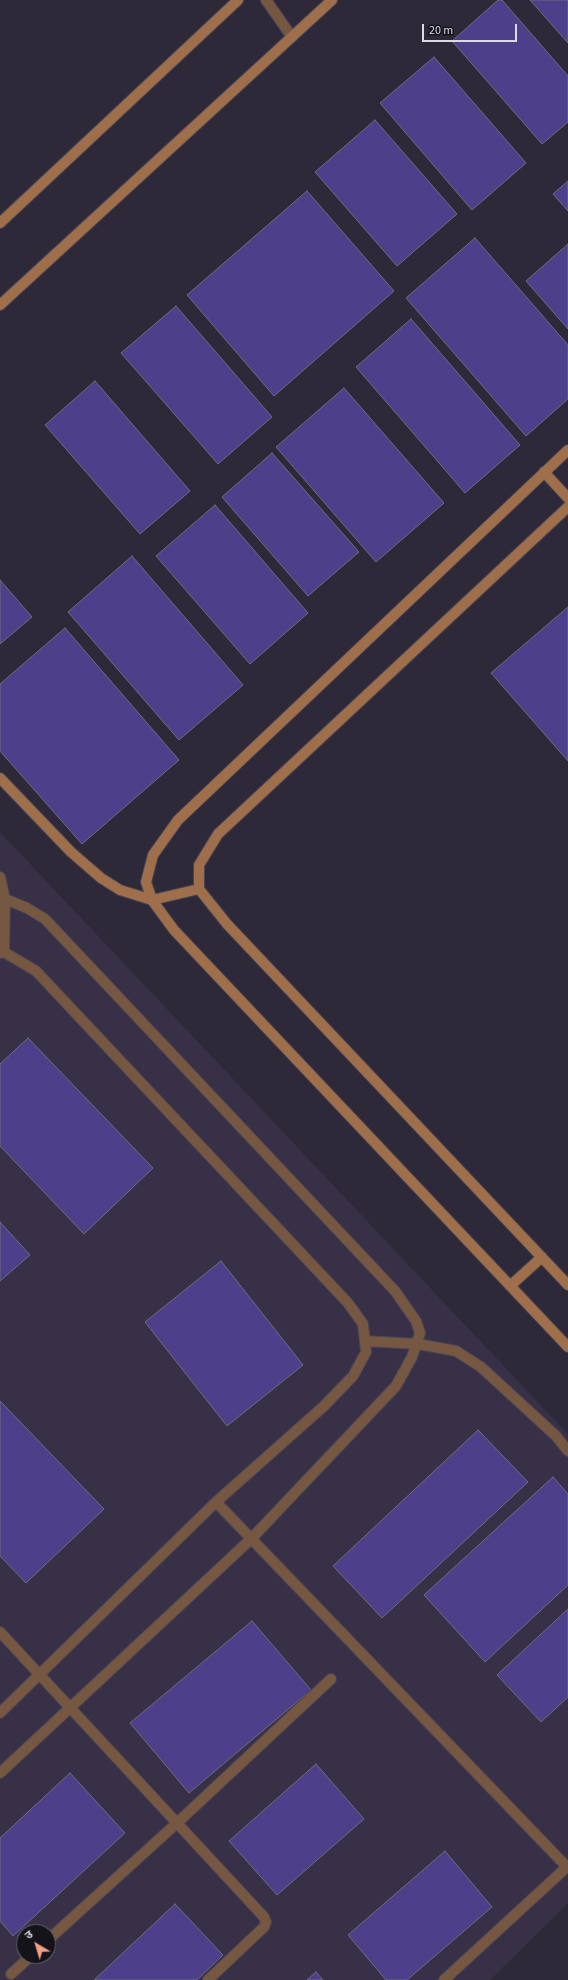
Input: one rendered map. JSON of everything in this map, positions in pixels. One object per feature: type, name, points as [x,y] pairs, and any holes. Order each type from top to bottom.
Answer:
[{"type":"street","points":[[0,223],[238,0]]},
{"type":"street","points":[[266,0],[292,37]]},
{"type":"street","points":[[0,305],[332,0]]},
{"type":"street","points":[[568,450],[178,820],[153,854],[146,882],[152,900],[174,930],[568,1347]]},
{"type":"street","points":[[544,472],[568,498]]},
{"type":"street","points":[[568,507],[218,834],[199,865],[199,889],[227,924],[568,1285]]},
{"type":"street","points":[[0,778],[71,852],[101,878],[120,890],[152,900],[199,889]]},
{"type":"street","points":[[0,877],[3,900],[2,953],[36,971],[348,1303],[363,1324],[366,1352],[353,1376],[324,1406],[216,1502],[0,1713]]},
{"type":"street","points":[[0,1773],[251,1539],[396,1386],[418,1344],[420,1332],[416,1321],[395,1291],[45,919],[27,908],[3,900]]},
{"type":"street","points":[[510,1286],[542,1257]]},
{"type":"street","points":[[365,1341],[418,1344],[456,1351],[481,1367],[556,1436],[568,1451]]},
{"type":"street","points":[[216,1502],[568,1867],[444,1980]]},
{"type":"street","points":[[0,1632],[262,1913],[266,1922],[264,1927],[208,1980]]},
{"type":"street","points":[[56,1933],[178,1823],[331,1679]]},
{"type":"street","points":[[11,1974],[22,1964]]},
{"type":"shaded area","points":[[0,832],[568,1434],[568,1903],[490,1980],[0,1980]]},
{"type":"building","points":[[498,0],[502,0],[568,76],[568,122],[542,144],[452,41]]},
{"type":"building","points":[[530,0],[568,0],[568,43]]},
{"type":"building","points":[[434,57],[526,163],[472,210],[380,103]]},
{"type":"building","points":[[375,120],[457,214],[397,266],[315,172]]},
{"type":"building","points":[[568,181],[568,211],[553,194]]},
{"type":"building","points":[[307,191],[394,291],[274,396],[187,295]]},
{"type":"building","points":[[475,238],[568,345],[568,399],[526,436],[406,298]]},
{"type":"building","points":[[568,244],[568,329],[526,281]]},
{"type":"building","points":[[176,306],[272,417],[218,464],[121,353]]},
{"type":"building","points":[[411,319],[520,445],[465,493],[356,367]]},
{"type":"building","points":[[95,381],[190,491],[140,534],[45,425]]},
{"type":"building","points":[[344,388],[444,503],[376,562],[276,447]]},
{"type":"building","points":[[272,453],[359,552],[308,596],[222,497]]},
{"type":"building","points":[[215,505],[308,613],[250,664],[156,556]]},
{"type":"building","points":[[132,556],[243,685],[179,740],[68,612]]},
{"type":"building","points":[[0,580],[32,617],[0,644]]},
{"type":"building","points":[[568,607],[568,761],[491,673]]},
{"type":"building","points":[[65,628],[179,760],[82,844],[0,751],[0,684]]},
{"type":"building","points":[[28,1038],[153,1168],[84,1234],[0,1146],[0,1064]]},
{"type":"building","points":[[0,1222],[30,1255],[0,1281]]},
{"type":"building","points":[[221,1261],[303,1365],[227,1426],[145,1322]]},
{"type":"building","points":[[0,1401],[104,1509],[26,1583],[0,1556]]},
{"type":"building","points":[[478,1430],[528,1482],[382,1618],[333,1566]]},
{"type":"building","points":[[553,1477],[568,1494],[568,1585],[485,1662],[424,1595]]},
{"type":"building","points":[[568,1609],[568,1697],[541,1722],[497,1675]]},
{"type":"building","points":[[252,1621],[311,1690],[189,1793],[130,1723]]},
{"type":"building","points":[[316,1764],[364,1819],[277,1895],[229,1841]]},
{"type":"building","points":[[70,1773],[125,1833],[26,1924],[16,1924],[16,1933],[13,1936],[0,1921],[0,1838]]},
{"type":"building","points":[[445,1851],[492,1907],[407,1980],[386,1980],[348,1935]]},
{"type":"building","points":[[175,1904],[223,1955],[197,1980],[94,1980]]},
{"type":"building","points":[[316,1972],[323,1980],[307,1980]]}]
